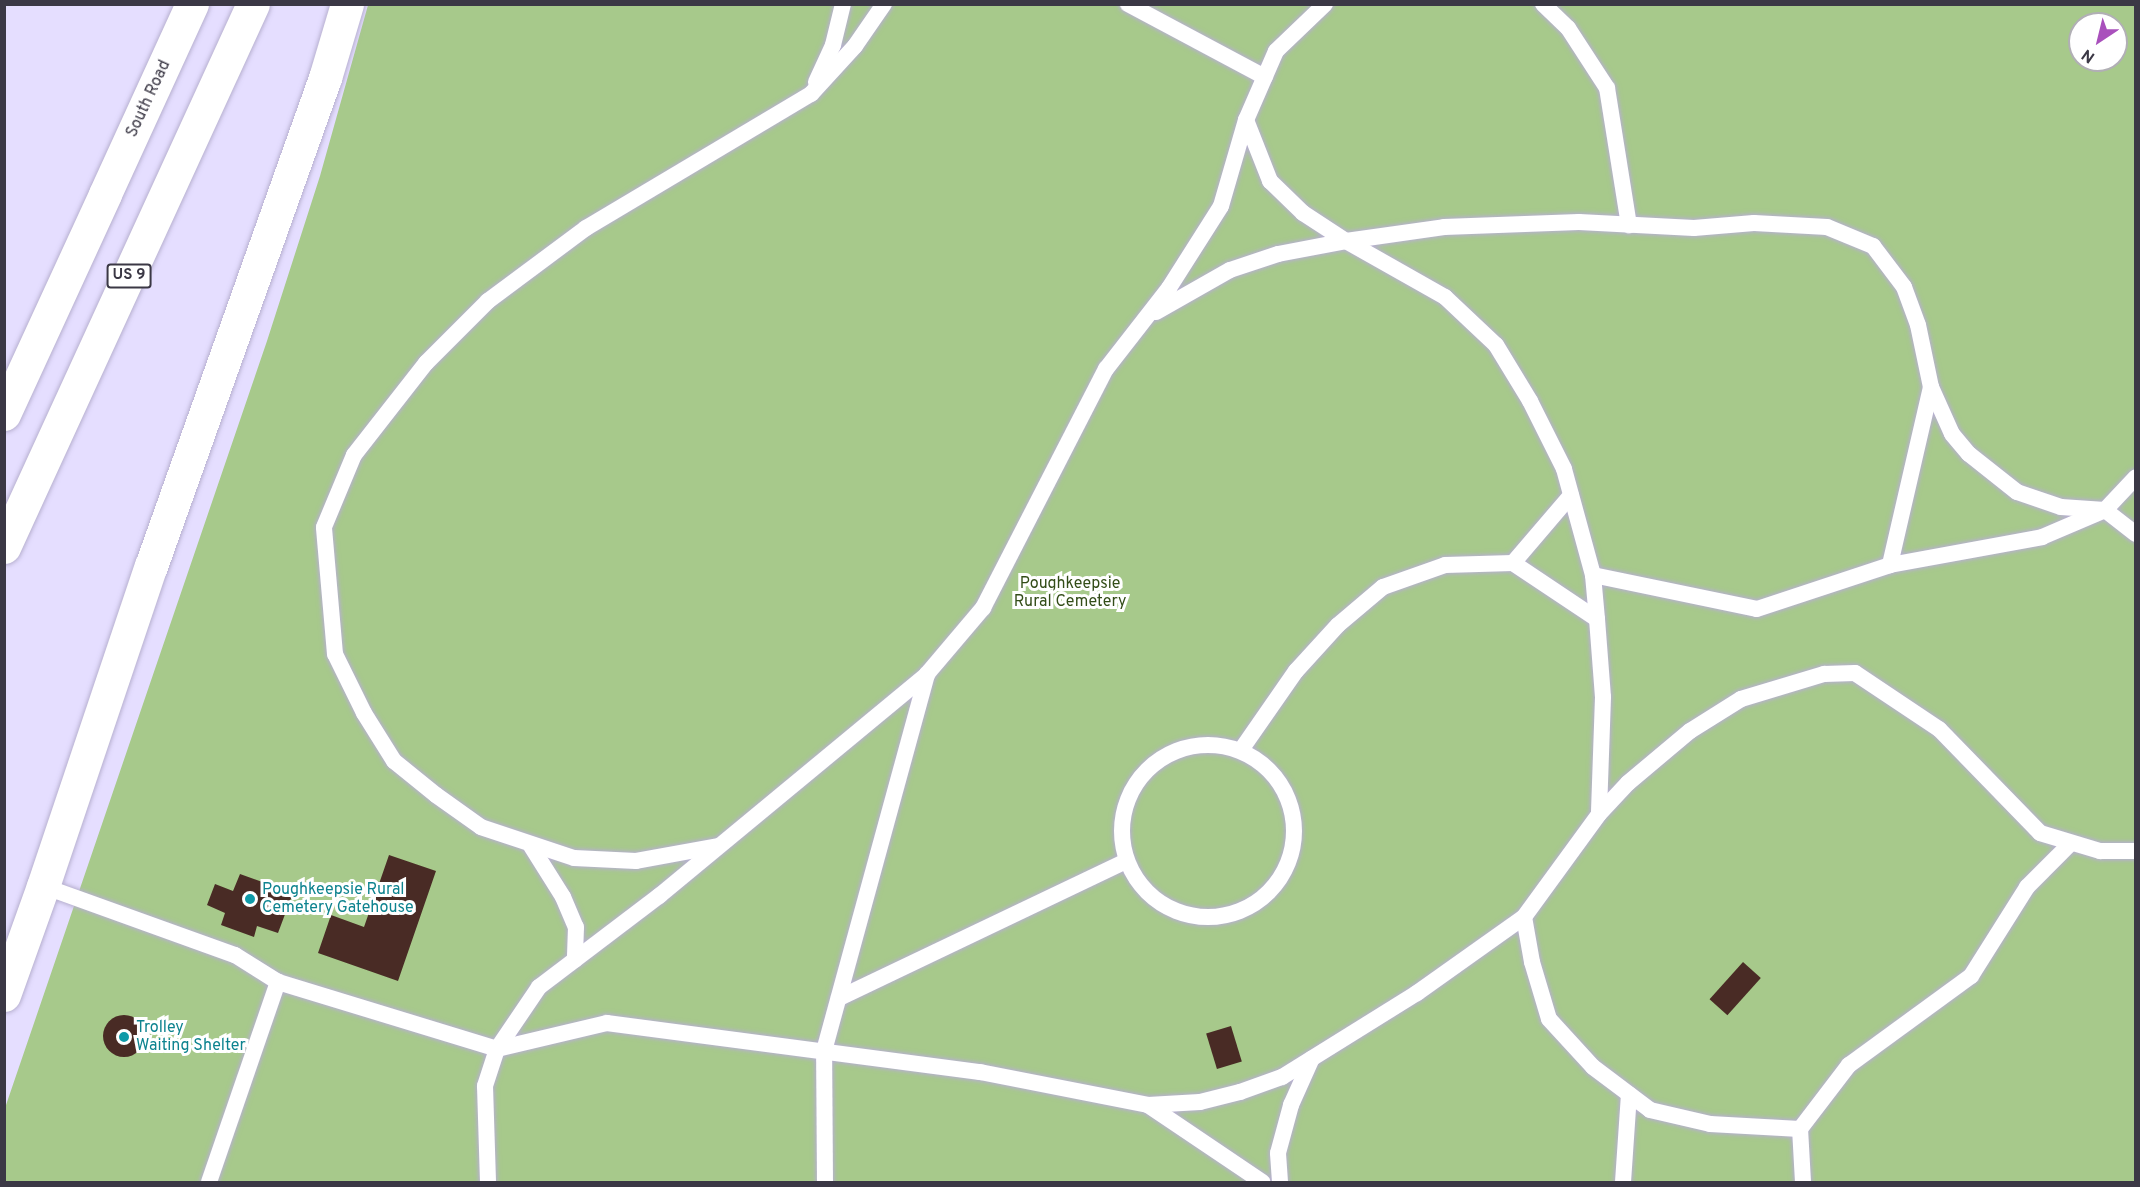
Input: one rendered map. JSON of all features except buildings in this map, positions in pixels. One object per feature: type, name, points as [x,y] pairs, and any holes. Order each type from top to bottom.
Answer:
[{"type":"main road","name":"South Road","points":[[105,194],[192,4]]},
{"type":"main road","name":"US 9","points":[[4,547],[253,4]]},
{"type":"main road","points":[[4,995],[151,566],[325,78],[347,4]]},
{"type":"main road","points":[[4,374],[105,194]]},
{"type":"main road","points":[[4,414],[105,194]]},
{"type":"lane","points":[[811,94],[832,45],[843,4]]},
{"type":"lane","points":[[718,846],[636,861],[574,858],[531,846],[481,827],[394,761],[364,713],[335,654],[324,526],[354,455],[426,363],[488,301],[586,228],[811,94],[855,46],[884,4]]},
{"type":"lane","points":[[1128,4],[1264,77]]},
{"type":"lane","points":[[488,1182],[485,1086],[497,1048],[538,987],[718,846],[927,674],[983,608],[1106,369],[1146,318],[1221,206],[1246,120],[1276,51],[1325,4]]},
{"type":"lane","points":[[1543,4],[1568,28],[1608,88],[1629,225]]},
{"type":"lane","points":[[1246,120],[1270,181],[1303,213],[1346,241],[1445,297],[1496,345],[1545,430],[1564,469],[1593,575],[1603,697],[1599,814]]},
{"type":"lane","points":[[1146,318],[1230,270],[1278,254],[1346,241],[1443,227],[1579,222],[1629,225],[1827,227],[1873,246],[1904,287],[1918,325],[1931,387],[1952,434],[1969,454],[2017,492],[2061,507],[2105,510],[2136,534]]},
{"type":"lane","points":[[1890,565],[1931,387]]},
{"type":"lane","points":[[1593,575],[1757,609],[1890,565],[2042,537],[2105,510],[2136,477]]},
{"type":"lane","points":[[1513,563],[1571,495]]},
{"type":"lane","points":[[1241,750],[1296,671],[1338,625],[1383,587],[1445,565],[1513,563],[1597,619]]},
{"type":"lane","points":[[43,886],[235,955],[278,982],[497,1048],[607,1023],[980,1072],[1148,1105],[1200,1102],[1240,1092],[1282,1077],[1417,993],[1524,917],[1599,814],[1628,783],[1690,731],[1742,699],[1814,677],[1855,673],[1939,729],[2040,833],[2100,851],[2136,851]]},
{"type":"lane","points":[[825,1182],[824,1052],[927,674]]},
{"type":"lane","points":[[1213,743],[1241,750],[1266,766],[1284,788],[1294,814],[1294,844],[1286,871],[1269,893],[1245,910],[1217,917],[1188,916],[1162,904],[1140,886],[1126,861],[1120,832],[1125,804],[1138,778],[1159,759],[1184,746],[1213,743]]},
{"type":"lane","points":[[1803,1182],[1800,1129],[1849,1065],[1971,976],[2027,887],[2071,843]]},
{"type":"lane","points":[[531,846],[563,897],[576,927],[575,960]]},
{"type":"lane","points":[[839,998],[1126,861]]},
{"type":"lane","points":[[1524,917],[1532,962],[1549,1019],[1593,1067],[1650,1110],[1710,1124],[1800,1129]]},
{"type":"lane","points":[[209,1182],[278,982]]},
{"type":"lane","points":[[1280,1182],[1278,1153],[1292,1105],[1312,1058]]},
{"type":"lane","points":[[1623,1182],[1629,1094]]},
{"type":"lane","points":[[1148,1105],[1262,1182]]},
{"type":"green space","name":"Poughkeepsie Rural Cemetery","points":[[368,5],[2135,5],[2135,1182],[5,1182],[5,1108],[267,341],[320,176]]},
{"type":"place","name":"Poughkeepsie Rural Cemetery Gatehouse","points":[[250,899]]},
{"type":"place","name":"Trolley Waiting Shelter","points":[[124,1037]]}]
